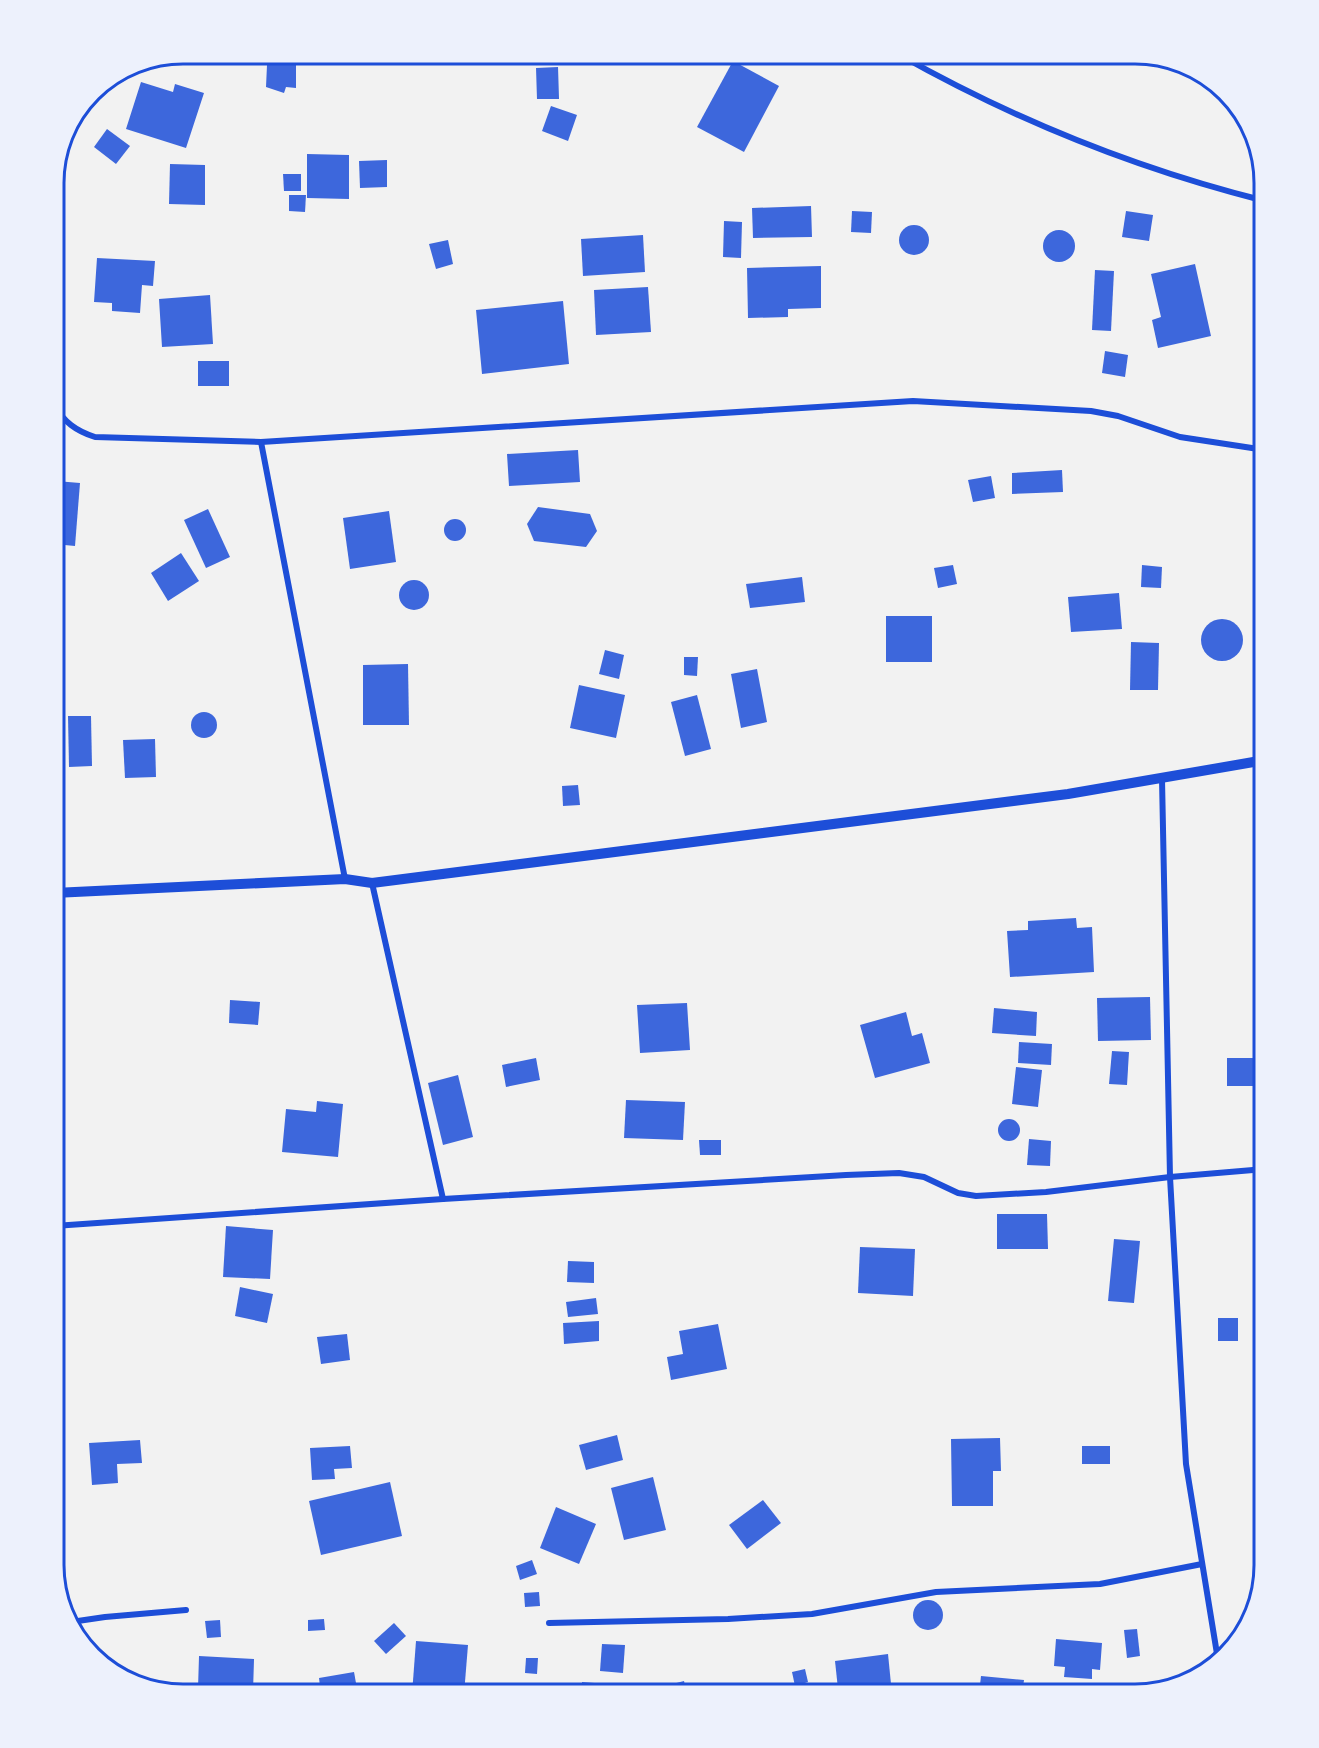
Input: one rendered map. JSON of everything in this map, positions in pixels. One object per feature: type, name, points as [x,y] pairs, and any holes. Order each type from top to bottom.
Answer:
[{"type":"street","points":[[919,65],[998,105],[1108,153],[1254,198]]},
{"type":"street","points":[[65,420],[80,432],[95,437],[261,442],[913,401],[1091,411],[1118,416],[1180,437],[1254,448]]},
{"type":"street","points":[[261,442],[345,879]]},
{"type":"street","points":[[64,892],[345,879],[372,883],[1068,794],[1254,762]]},
{"type":"street","points":[[1162,779],[1170,1177],[1186,1464],[1217,1651]]},
{"type":"street","points":[[372,883],[443,1199]]},
{"type":"street","points":[[64,1225],[443,1199],[899,1173],[924,1177],[958,1193],[976,1196],[1046,1192],[1170,1177],[1254,1170]]},
{"type":"street","points":[[549,1623],[728,1619],[812,1614],[936,1592],[1100,1584],[1202,1564]]},
{"type":"street","points":[[79,1621],[186,1610]]},
{"type":"building","points":[[267,65],[296,65],[296,88],[286,87],[284,93],[266,87]]},
{"type":"building","points":[[731,65],[740,65],[779,86],[744,152],[697,127]]},
{"type":"building","points":[[558,67],[559,99],[537,99],[536,68]]},
{"type":"building","points":[[141,82],[173,92],[175,84],[204,93],[186,148],[126,129]]},
{"type":"building","points":[[551,106],[577,115],[568,141],[542,131]]},
{"type":"building","points":[[107,129],[130,146],[116,164],[94,147]]},
{"type":"building","points":[[307,154],[349,155],[349,199],[307,198]]},
{"type":"building","points":[[387,160],[387,187],[360,188],[359,161]]},
{"type":"building","points":[[170,164],[205,165],[205,205],[169,204]]},
{"type":"building","points":[[283,174],[301,174],[301,191],[284,191]]},
{"type":"building","points":[[289,195],[306,195],[305,212],[289,211]]},
{"type":"building","points":[[811,206],[812,237],[753,238],[752,208]]},
{"type":"building","points":[[852,211],[872,212],[871,233],[851,232]]},
{"type":"building","points":[[1126,211],[1153,215],[1149,241],[1122,237]]},
{"type":"building","points":[[724,221],[742,222],[741,258],[723,257]]},
{"type":"building","points":[[914,225],[925,229],[929,240],[925,251],[914,255],[903,251],[899,240],[903,229]]},
{"type":"building","points":[[1059,230],[1070,235],[1075,246],[1070,257],[1059,262],[1048,257],[1043,246],[1048,235]]},
{"type":"building","points":[[643,235],[645,272],[583,276],[581,239]]},
{"type":"building","points":[[448,240],[453,264],[436,269],[429,244]]},
{"type":"building","points":[[97,258],[155,261],[153,286],[142,285],[140,313],[112,311],[112,303],[94,302]]},
{"type":"building","points":[[1195,264],[1211,336],[1158,348],[1152,320],[1161,317],[1151,274]]},
{"type":"building","points":[[821,266],[821,308],[788,309],[788,317],[748,318],[747,268]]},
{"type":"building","points":[[1095,270],[1114,271],[1111,331],[1092,330]]},
{"type":"building","points":[[648,287],[651,332],[596,335],[594,290]]},
{"type":"building","points":[[210,295],[213,344],[162,347],[159,299]]},
{"type":"building","points":[[563,301],[569,364],[482,374],[476,310]]},
{"type":"building","points":[[1105,351],[1128,355],[1125,377],[1102,373]]},
{"type":"building","points":[[198,361],[229,361],[229,386],[198,386]]},
{"type":"building","points":[[578,450],[580,482],[509,486],[507,454]]},
{"type":"building","points":[[1062,470],[1063,492],[1012,494],[1012,473]]},
{"type":"building","points":[[991,476],[995,498],[973,502],[968,480]]},
{"type":"building","points":[[65,482],[80,483],[75,546],[65,545]]},
{"type":"building","points":[[538,507],[590,514],[597,531],[586,547],[534,541],[527,524]]},
{"type":"building","points":[[208,509],[230,557],[206,568],[184,520]]},
{"type":"building","points":[[389,511],[396,562],[350,569],[343,518]]},
{"type":"building","points":[[451,519],[459,519],[466,526],[466,534],[459,541],[451,541],[444,534],[444,526]]},
{"type":"building","points":[[181,553],[199,581],[168,601],[151,573]]},
{"type":"building","points":[[953,565],[957,584],[938,588],[934,568]]},
{"type":"building","points":[[1142,565],[1162,567],[1161,588],[1141,587]]},
{"type":"building","points":[[802,577],[805,602],[750,608],[746,584]]},
{"type":"building","points":[[414,580],[425,584],[429,595],[425,606],[414,610],[403,606],[399,595],[403,584]]},
{"type":"building","points":[[1119,593],[1122,629],[1071,632],[1068,597]]},
{"type":"building","points":[[886,616],[932,616],[932,662],[886,662]]},
{"type":"building","points":[[1222,619],[1230,620],[1237,625],[1242,632],[1242,648],[1237,655],[1230,660],[1222,661],[1214,660],[1207,655],[1202,648],[1201,640],[1202,632],[1207,625],[1214,620]]},
{"type":"building","points":[[1131,642],[1159,643],[1158,690],[1130,690]]},
{"type":"building","points":[[605,650],[624,655],[619,679],[599,674]]},
{"type":"building","points":[[684,657],[698,657],[697,676],[684,675]]},
{"type":"building","points":[[408,664],[409,725],[363,725],[363,665]]},
{"type":"building","points":[[757,669],[767,722],[741,728],[731,674]]},
{"type":"building","points":[[579,685],[625,695],[616,738],[570,728]]},
{"type":"building","points":[[697,695],[711,749],[685,756],[671,702]]},
{"type":"building","points":[[204,712],[213,716],[217,725],[213,734],[204,738],[195,734],[191,725],[195,716]]},
{"type":"building","points":[[68,716],[91,716],[92,766],[69,767]]},
{"type":"building","points":[[155,739],[156,777],[125,778],[123,740]]},
{"type":"building","points":[[578,785],[580,805],[563,806],[562,786]]},
{"type":"building","points":[[1076,918],[1077,928],[1092,927],[1094,972],[1010,977],[1007,931],[1028,930],[1028,921]]},
{"type":"building","points":[[1150,997],[1151,1040],[1098,1041],[1097,998]]},
{"type":"building","points":[[230,1000],[260,1002],[258,1025],[229,1023]]},
{"type":"building","points":[[687,1003],[690,1050],[640,1053],[637,1005]]},
{"type":"building","points":[[994,1008],[1037,1012],[1036,1036],[992,1033]]},
{"type":"building","points":[[906,1012],[912,1036],[922,1033],[930,1063],[875,1078],[860,1025]]},
{"type":"building","points":[[1019,1042],[1052,1044],[1051,1065],[1018,1063]]},
{"type":"building","points":[[1112,1051],[1129,1052],[1127,1085],[1109,1084]]},
{"type":"building","points":[[536,1058],[540,1080],[506,1087],[502,1065]]},
{"type":"building","points":[[1227,1058],[1254,1058],[1254,1086],[1227,1086]]},
{"type":"building","points":[[1016,1067],[1042,1070],[1038,1107],[1012,1104]]},
{"type":"building","points":[[458,1075],[473,1137],[443,1145],[428,1083]]},
{"type":"building","points":[[626,1100],[685,1102],[683,1140],[624,1138]]},
{"type":"building","points":[[317,1101],[343,1104],[338,1157],[282,1152],[286,1109],[316,1112]]},
{"type":"building","points":[[1009,1119],[1017,1122],[1020,1130],[1017,1138],[1009,1141],[1001,1138],[998,1130],[1001,1122]]},
{"type":"building","points":[[1029,1139],[1051,1141],[1050,1166],[1027,1165]]},
{"type":"building","points":[[699,1140],[721,1140],[721,1155],[700,1155]]},
{"type":"building","points":[[997,1214],[1047,1214],[1048,1249],[997,1249]]},
{"type":"building","points":[[226,1226],[273,1230],[270,1279],[223,1277]]},
{"type":"building","points":[[1114,1239],[1140,1241],[1134,1303],[1108,1301]]},
{"type":"building","points":[[860,1247],[915,1249],[913,1296],[858,1293]]},
{"type":"building","points":[[568,1261],[594,1262],[594,1283],[567,1282]]},
{"type":"building","points":[[240,1287],[273,1294],[267,1323],[235,1316]]},
{"type":"building","points":[[596,1298],[598,1314],[568,1317],[566,1302]]},
{"type":"building","points":[[1218,1318],[1238,1318],[1238,1341],[1218,1341]]},
{"type":"building","points":[[599,1321],[599,1341],[564,1344],[563,1323]]},
{"type":"building","points":[[718,1324],[727,1369],[671,1380],[667,1357],[683,1354],[679,1331]]},
{"type":"building","points":[[347,1334],[350,1360],[321,1364],[317,1337]]},
{"type":"building","points":[[617,1435],[623,1460],[586,1470],[579,1445]]},
{"type":"building","points":[[1000,1438],[1001,1471],[993,1471],[993,1506],[952,1506],[951,1439]]},
{"type":"building","points":[[140,1440],[142,1463],[117,1464],[118,1483],[92,1485],[89,1443]]},
{"type":"building","points":[[350,1446],[352,1468],[334,1469],[335,1479],[312,1480],[310,1448]]},
{"type":"building","points":[[1082,1446],[1110,1446],[1110,1464],[1082,1464]]},
{"type":"building","points":[[653,1477],[666,1530],[624,1540],[611,1488]]},
{"type":"building","points":[[390,1482],[402,1536],[321,1555],[309,1501]]},
{"type":"building","points":[[763,1500],[781,1523],[747,1549],[729,1525]]},
{"type":"building","points":[[556,1507],[596,1524],[579,1564],[540,1548]]},
{"type":"building","points":[[532,1560],[537,1574],[520,1580],[516,1566]]},
{"type":"building","points":[[539,1592],[540,1606],[525,1607],[524,1593]]},
{"type":"building","points":[[928,1600],[934,1601],[942,1609],[942,1621],[934,1629],[928,1630],[922,1629],[914,1621],[913,1615],[914,1609],[922,1601]]},
{"type":"building","points":[[324,1619],[325,1630],[308,1631],[308,1620]]},
{"type":"building","points":[[220,1620],[221,1637],[207,1638],[205,1621]]},
{"type":"building","points":[[394,1623],[406,1636],[386,1654],[374,1641]]},
{"type":"building","points":[[1137,1629],[1140,1656],[1127,1658],[1124,1630]]},
{"type":"building","points":[[1056,1639],[1102,1643],[1100,1670],[1092,1669],[1092,1679],[1064,1677],[1065,1667],[1054,1666]]},
{"type":"building","points":[[416,1641],[468,1645],[465,1684],[413,1684]]},
{"type":"building","points":[[602,1644],[625,1645],[623,1673],[600,1671]]},
{"type":"building","points":[[888,1654],[891,1684],[837,1684],[835,1661]]},
{"type":"building","points":[[199,1656],[254,1659],[253,1684],[198,1684]]},
{"type":"building","points":[[526,1658],[538,1658],[537,1674],[525,1673]]},
{"type":"building","points":[[805,1669],[808,1682],[795,1684],[792,1672]]},
{"type":"building","points":[[354,1672],[356,1684],[320,1684],[319,1678]]},
{"type":"building","points":[[981,1676],[1024,1680],[1023,1684],[980,1684]]},
{"type":"building","points":[[582,1682],[607,1684],[582,1684]]}]
